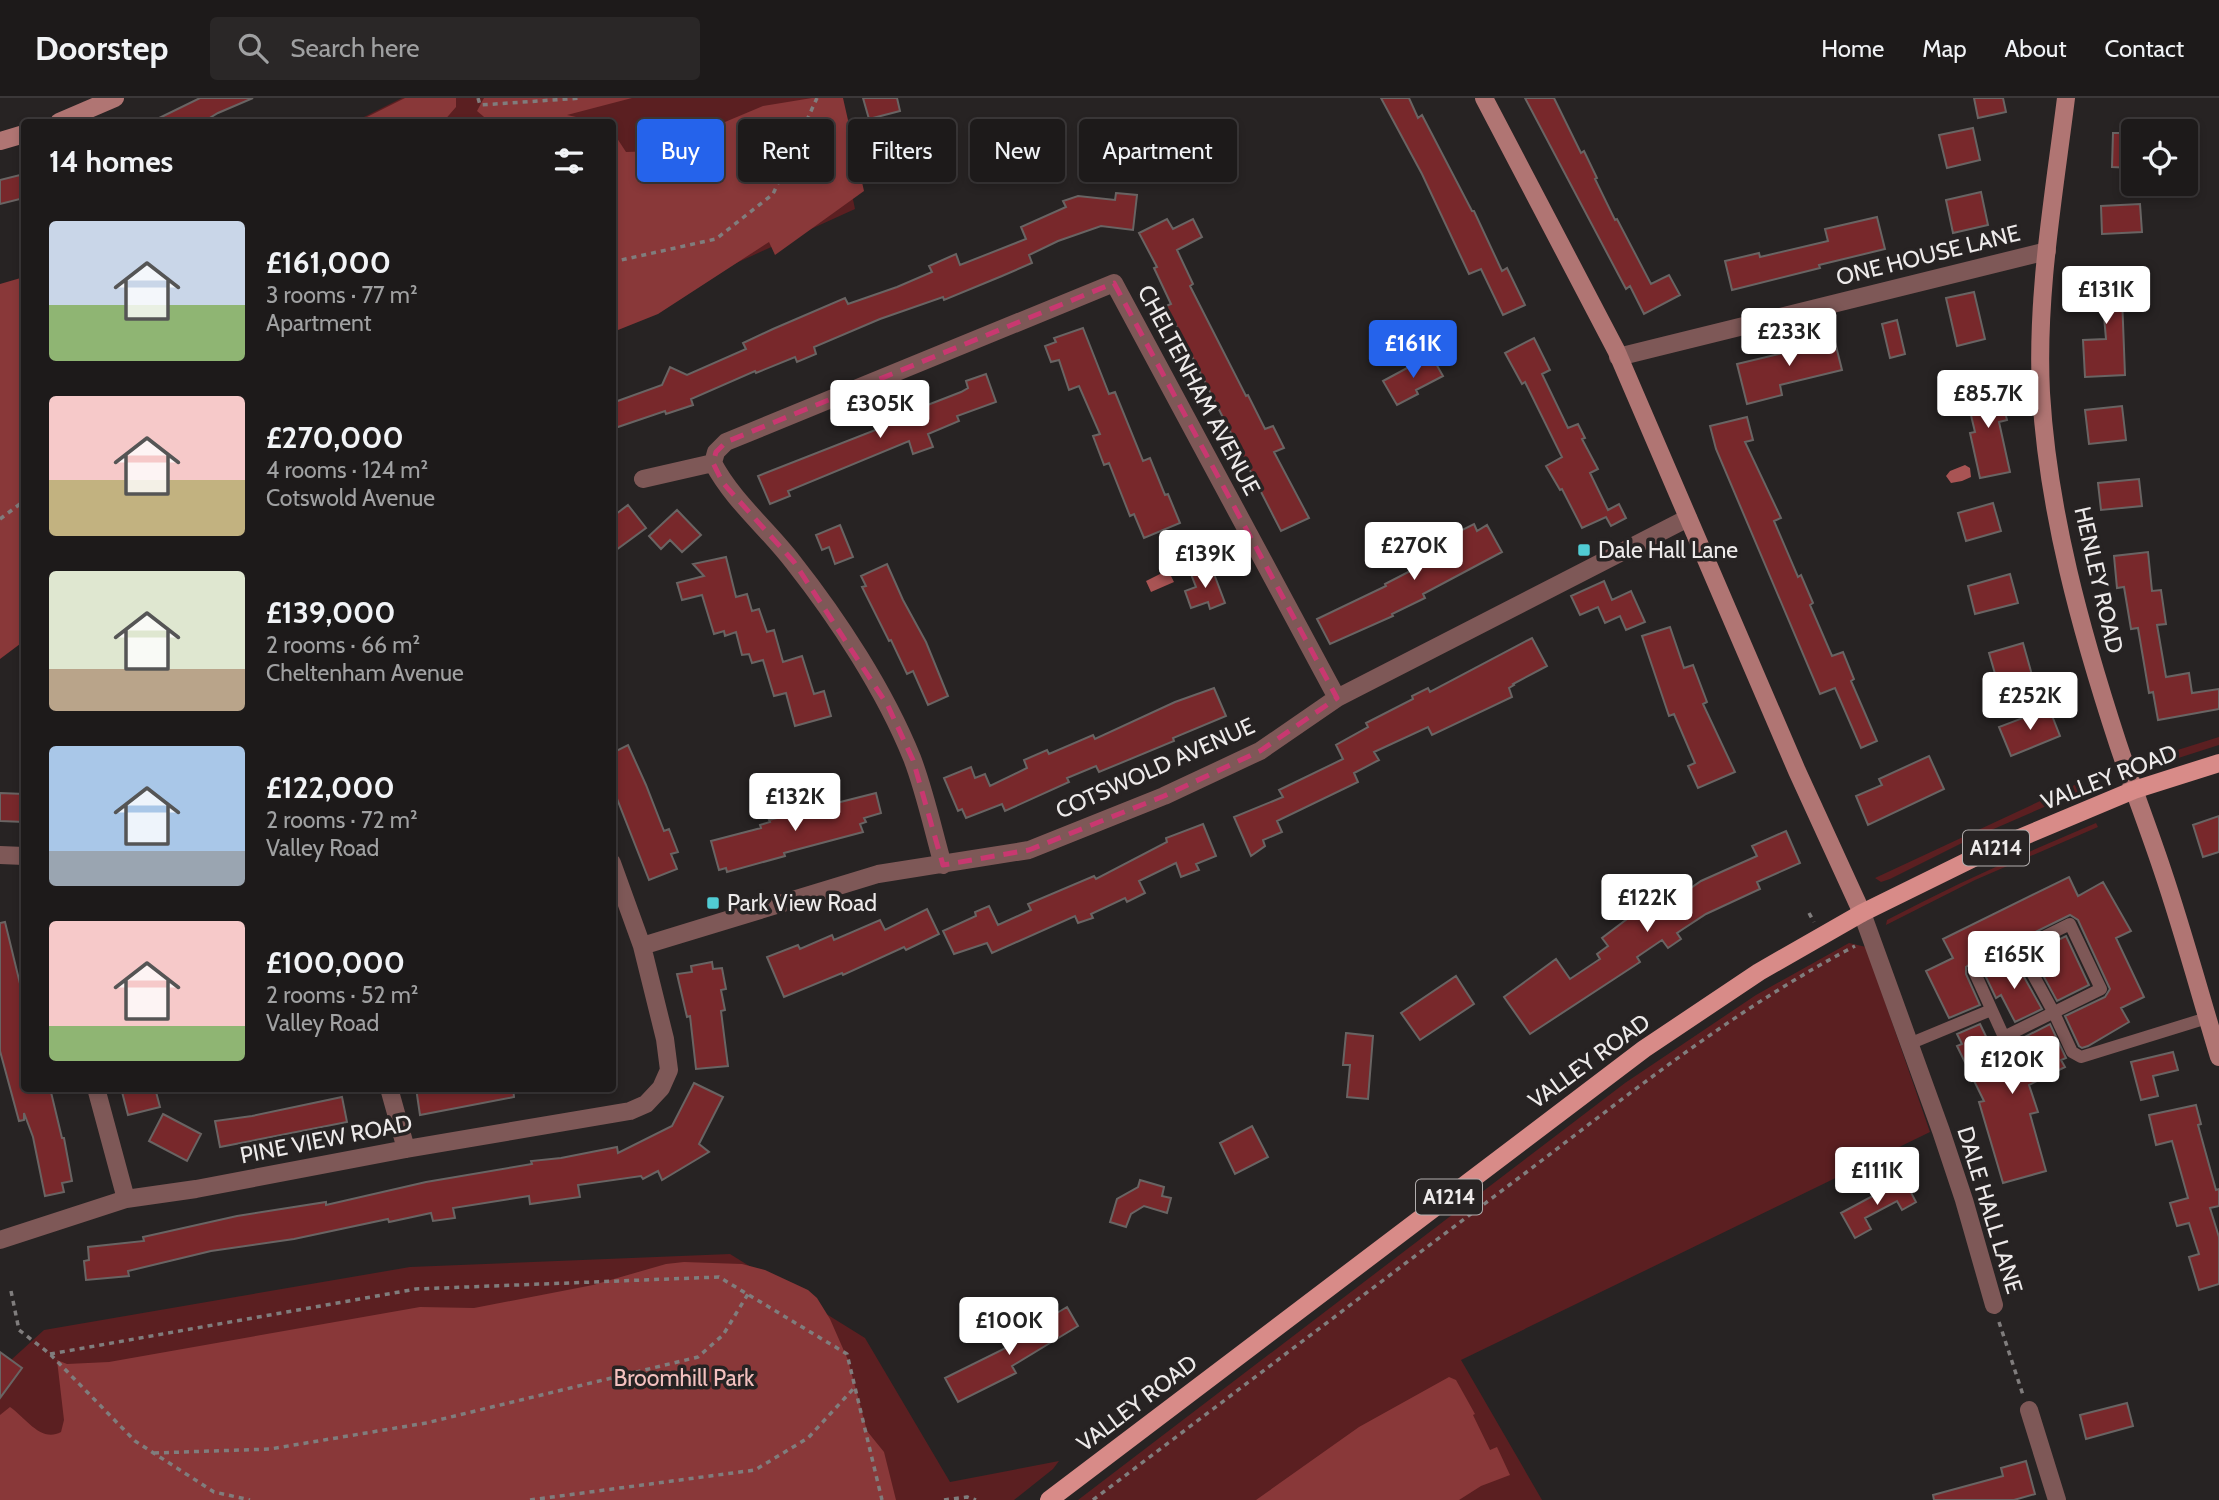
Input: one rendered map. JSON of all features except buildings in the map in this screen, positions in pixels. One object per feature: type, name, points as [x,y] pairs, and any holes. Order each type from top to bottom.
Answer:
[{"type":"main road","name":"VALLEY ROAD","points":[[1049,1500],[1644,1049],[1759,972],[1862,913],[1986,852],[2134,790],[2219,763]]},
{"type":"street","points":[[66,119],[115,98]]},
{"type":"street","name":"DALE HALL LANE","points":[[1484,98],[1618,357],[1862,913],[1964,1200],[1994,1305]]},
{"type":"street","name":"HENLEY ROAD","points":[[2066,98],[2047,251],[2040,334],[2045,438],[2056,512],[2088,649],[2163,870],[2212,1025],[2219,1057]]},
{"type":"street","points":[[0,141],[21,135]]},
{"type":"street","name":"ONE HOUSE LANE","points":[[1618,357],[2047,251]]},
{"type":"street","name":"CHELTENHAM AVENUE","points":[[713,463],[716,452],[726,442],[1114,283],[1337,698]]},
{"type":"street","points":[[643,479],[713,463],[723,483],[793,562],[860,657],[888,706],[913,760],[943,865]]},
{"type":"street","name":"COTSWOLD AVENUE","points":[[642,946],[877,874],[1029,850],[1164,796],[1260,751],[1337,698],[1688,518]]},
{"type":"street","points":[[0,855],[21,856]]},
{"type":"street","points":[[616,874],[642,946]]},
{"type":"street","name":"PINE VIEW ROAD","points":[[0,1240],[125,1199],[196,1189],[406,1149],[630,1111],[646,1104],[661,1088],[669,1070],[665,1039],[642,946]]},
{"type":"street","points":[[97,1092],[125,1199]]},
{"type":"street","points":[[390,1092],[406,1149]]},
{"type":"street","points":[[2029,1410],[2057,1500]]},
{"type":"lane","points":[[2004,1037],[2101,989],[2070,924],[1973,971],[2004,1037],[2016,1072]]},
{"type":"lane","points":[[2019,949],[2072,1052],[2081,1057],[2212,1025]]},
{"type":"lane","points":[[1909,1044],[1991,1010]]},
{"type":"path","points":[[478,98],[480,105],[582,98]]},
{"type":"path","points":[[616,261],[716,239],[773,194],[817,98]]},
{"type":"path","points":[[0,519],[21,503]]},
{"type":"path","points":[[1093,1500],[1633,1090],[1742,1014],[1856,945]]},
{"type":"path","points":[[50,1354],[416,1289],[719,1277],[847,1354],[882,1500]]},
{"type":"path","points":[[11,1291],[19,1330],[50,1354],[135,1441],[214,1492],[250,1500]]},
{"type":"path","points":[[154,1453],[270,1449],[426,1423],[698,1357],[723,1335],[748,1294]]},
{"type":"path","name":"DALE HALL LANE","points":[[1994,1305],[2029,1410]]},
{"type":"path","points":[[530,1500],[755,1470],[808,1438],[855,1387]]},
{"type":"path","points":[[944,1500],[967,1497],[976,1500]]},
{"type":"highlighted area","points":[[1114,283],[1337,698],[1260,751],[1164,796],[1029,850],[943,865],[913,760],[888,706],[794,562],[723,483],[713,463],[716,452],[726,442]]},
{"type":"green space","points":[[402,98],[832,98],[855,209],[616,318],[616,119],[360,119]]},
{"type":"green space","points":[[405,98],[456,98],[456,107],[446,119],[363,119]]},
{"type":"green space","points":[[484,98],[632,98],[567,115],[585,119],[486,119],[477,111]]},
{"type":"green space","points":[[812,98],[843,98],[848,120],[848,182],[862,182],[864,191],[775,255],[769,242],[658,314],[616,331],[616,137],[626,152],[637,152],[637,182],[724,182],[724,122],[763,106]]},
{"type":"green space","points":[[21,278],[21,643],[0,659],[0,284]]},
{"type":"green space","points":[[2219,737],[2219,745],[2172,760],[2168,753]]},
{"type":"green space","points":[[2081,782],[2081,791],[1966,841],[1890,879],[1881,882],[1875,878]]},
{"type":"green space","points":[[2096,823],[2098,827],[1975,880],[1886,925],[1887,920],[1938,894]]},
{"type":"green space","points":[[1849,943],[1866,947],[1930,1132],[1461,1360],[1542,1500],[1078,1500],[1625,1083],[1756,995]]},
{"type":"green space","name":"Broomhill Park","points":[[730,1254],[865,1338],[950,1482],[1059,1461],[1053,1469],[1014,1500],[0,1500],[0,1370],[44,1330],[410,1267]]},
{"type":"green space","name":"Broomhill Park","points":[[666,1264],[742,1264],[765,1270],[808,1290],[817,1298],[830,1319],[848,1360],[867,1431],[884,1452],[896,1500],[0,1500],[0,1415],[10,1407],[40,1432],[54,1435],[61,1432],[64,1420],[57,1360],[67,1364],[109,1362],[420,1307],[474,1308],[593,1285]]},
{"type":"green space","points":[[1449,1377],[1456,1380],[1475,1414],[1473,1415],[1490,1450],[1497,1447],[1510,1475],[1481,1486],[1459,1500],[1256,1500],[1359,1427]]},
{"type":"shaded area","points":[[1965,465],[1970,468],[1971,477],[1951,483],[1946,476],[1950,471]]},
{"type":"shaded area","points":[[1168,570],[1174,582],[1151,592],[1146,581]]},
{"type":"place","name":"Dale Hall Lane","points":[[1584,550]]},
{"type":"place","name":"Park View Road","points":[[713,903]]}]
